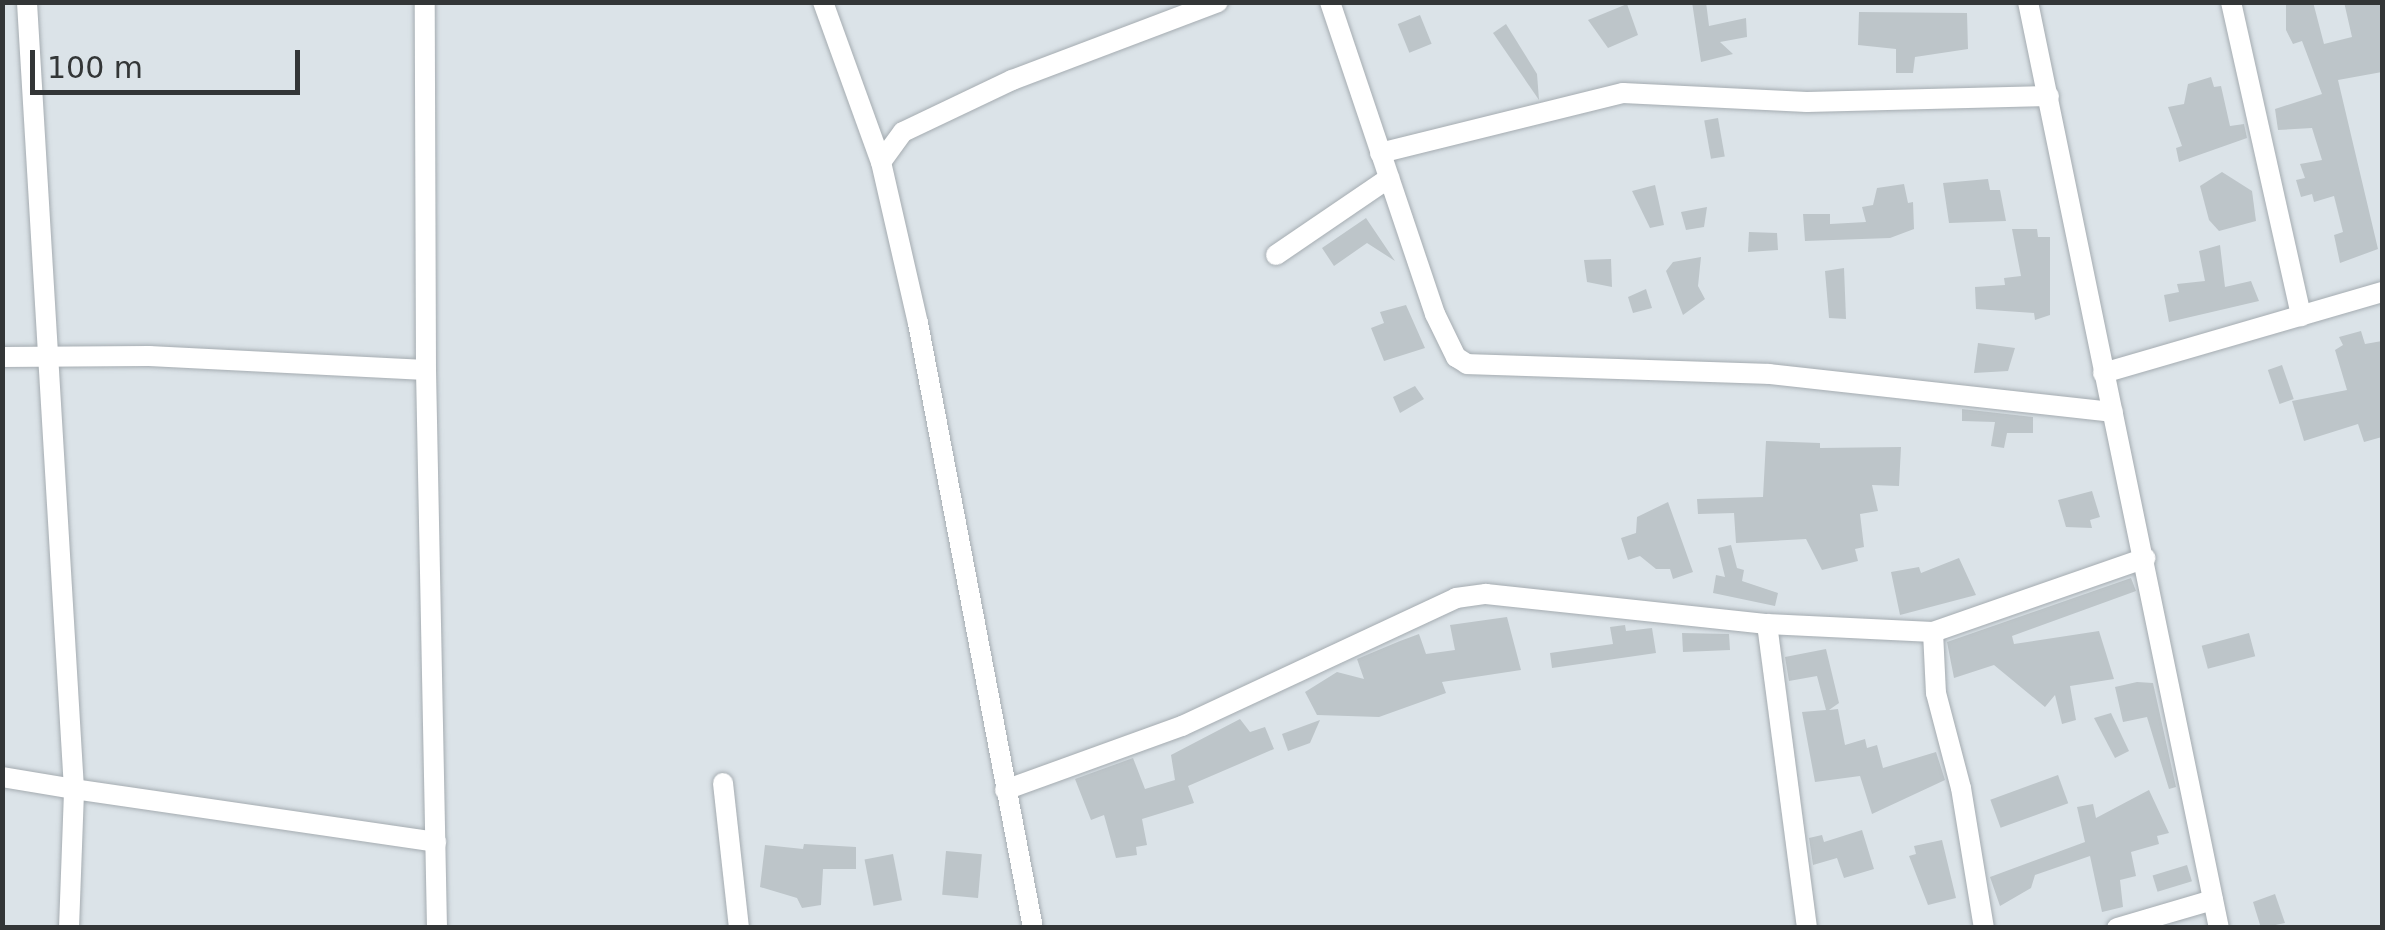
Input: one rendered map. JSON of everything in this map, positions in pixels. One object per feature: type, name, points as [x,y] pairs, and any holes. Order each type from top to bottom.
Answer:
[{"type":"street","points":[[27,2],[74,789],[69,928]]},
{"type":"street","points":[[425,2],[426,370],[437,928]]},
{"type":"street","points":[[822,2],[881,162],[918,323],[1032,928]]},
{"type":"street","points":[[881,162],[903,132],[1012,80],[1218,2]]},
{"type":"street","points":[[1330,2],[1447,343],[1467,364],[1768,374],[2113,412]]},
{"type":"street","points":[[2028,2],[2219,928]]},
{"type":"street","points":[[2231,2],[2302,316]]},
{"type":"street","points":[[1380,153],[1623,93],[1807,102],[2049,96]]},
{"type":"street","points":[[866,123],[903,132]]},
{"type":"street","points":[[1276,256],[1388,178]]},
{"type":"street","points":[[2104,373],[2382,292]]},
{"type":"street","points":[[2,357],[149,356],[426,370]]},
{"type":"street","points":[[1005,790],[1182,726],[1456,598],[1486,594],[1766,624],[1933,632],[2145,558]]},
{"type":"street","points":[[1766,624],[1807,928]]},
{"type":"street","points":[[1933,632],[1936,693],[1961,788],[1984,928]]},
{"type":"street","points":[[2,777],[436,842]]},
{"type":"street","points":[[723,783],[740,928]]},
{"type":"street","points":[[2117,928],[2214,900]]},
{"type":"building","points":[[1692,2],[1706,2],[1709,26],[1746,18],[1747,37],[1720,42],[1733,54],[1701,62]]},
{"type":"building","points":[[2286,2],[2313,2],[2324,44],[2352,37],[2344,2],[2382,2],[2382,72],[2338,80],[2378,249],[2340,263],[2334,235],[2343,232],[2334,196],[2314,202],[2312,194],[2301,197],[2296,180],[2305,178],[2300,164],[2322,160],[2312,128],[2278,130],[2275,109],[2322,94],[2302,41],[2293,44],[2286,30]]},
{"type":"building","points":[[1627,4],[1638,35],[1608,48],[1588,20]]},
{"type":"building","points":[[1859,12],[1967,13],[1968,49],[1915,57],[1913,73],[1896,73],[1896,49],[1858,45]]},
{"type":"building","points":[[1420,15],[1432,44],[1409,53],[1398,24]]},
{"type":"building","points":[[1506,24],[1537,74],[1539,100],[1493,33]]},
{"type":"building","points":[[2211,77],[2214,87],[2221,86],[2230,126],[2244,124],[2247,138],[2179,162],[2176,148],[2182,146],[2168,107],[2184,104],[2188,84]]},
{"type":"building","points":[[1718,118],[1725,156],[1711,159],[1704,120]]},
{"type":"building","points":[[2222,172],[2252,191],[2256,221],[2219,231],[2209,220],[2200,186]]},
{"type":"building","points":[[1988,179],[1990,190],[2000,190],[2006,221],[1949,223],[1943,183]]},
{"type":"building","points":[[1904,184],[1908,203],[1913,202],[1914,229],[1890,238],[1805,241],[1803,214],[1830,214],[1830,224],[1866,222],[1862,207],[1873,205],[1877,188]]},
{"type":"building","points":[[1655,185],[1664,225],[1650,228],[1632,191]]},
{"type":"building","points":[[1707,207],[1704,227],[1686,230],[1681,212]]},
{"type":"building","points":[[1366,218],[1395,261],[1367,243],[1334,266],[1322,248]]},
{"type":"building","points":[[2012,229],[2037,229],[2038,237],[2050,237],[2050,315],[2035,320],[2034,313],[1976,309],[1975,287],[2005,285],[2004,278],[2021,276]]},
{"type":"building","points":[[1749,232],[1777,233],[1778,250],[1748,252]]},
{"type":"building","points":[[2220,245],[2225,287],[2251,281],[2259,301],[2169,322],[2164,295],[2179,292],[2177,284],[2205,281],[2199,251]]},
{"type":"building","points":[[1701,257],[1698,286],[1705,299],[1683,315],[1666,271],[1673,262]]},
{"type":"building","points":[[1611,259],[1612,287],[1587,282],[1584,260]]},
{"type":"building","points":[[1844,268],[1846,319],[1829,318],[1825,271]]},
{"type":"building","points":[[1646,289],[1652,308],[1633,313],[1628,297]]},
{"type":"building","points":[[1406,305],[1425,348],[1384,361],[1371,328],[1384,323],[1380,312]]},
{"type":"building","points":[[2361,331],[2365,344],[2382,341],[2382,437],[2364,442],[2358,424],[2304,441],[2292,401],[2347,390],[2335,350],[2343,345],[2339,337]]},
{"type":"building","points":[[1978,343],[2015,348],[2008,371],[1974,373]]},
{"type":"building","points":[[2282,365],[2294,399],[2280,404],[2268,370]]},
{"type":"building","points":[[1415,386],[1424,399],[1400,413],[1393,397]]},
{"type":"building","points":[[1962,409],[2033,417],[2033,433],[2007,433],[2004,448],[1991,446],[1995,422],[1962,421]]},
{"type":"building","points":[[1766,441],[1820,443],[1820,448],[1901,447],[1899,486],[1872,485],[1878,511],[1860,514],[1864,547],[1855,549],[1858,561],[1822,570],[1806,539],[1736,543],[1734,513],[1698,514],[1697,499],[1763,497]]},
{"type":"building","points":[[2092,491],[2100,517],[2090,520],[2092,528],[2066,527],[2058,500]]},
{"type":"building","points":[[1668,502],[1693,572],[1673,579],[1670,569],[1656,569],[1640,556],[1628,560],[1621,538],[1636,533],[1637,517]]},
{"type":"building","points":[[1731,545],[1737,568],[1744,570],[1742,581],[1778,593],[1775,606],[1713,593],[1716,575],[1725,577],[1718,548]]},
{"type":"building","points":[[1959,558],[1976,595],[1900,615],[1891,572],[1919,567],[1921,573]]},
{"type":"building","points":[[2131,578],[2136,591],[2012,636],[2014,644],[2099,631],[2114,679],[2070,686],[2076,720],[2062,724],[2055,695],[2045,707],[1994,665],[1954,678],[1947,642]]},
{"type":"building","points":[[1507,617],[1521,670],[1442,682],[1446,693],[1379,717],[1317,715],[1305,692],[1337,672],[1364,679],[1357,659],[1400,641],[1419,634],[1426,654],[1455,650],[1450,625]]},
{"type":"building","points":[[1625,625],[1626,631],[1652,628],[1656,653],[1552,668],[1550,653],[1613,644],[1610,627]]},
{"type":"building","points":[[1682,633],[1729,634],[1730,650],[1683,652]]},
{"type":"building","points":[[2249,633],[2255,656],[2208,669],[2202,646]]},
{"type":"building","points":[[1826,649],[1839,703],[1829,710],[1838,709],[1845,745],[1865,739],[1867,748],[1877,745],[1883,768],[1936,752],[1945,780],[1872,814],[1860,776],[1815,782],[1802,712],[1826,710],[1817,676],[1789,681],[1785,657]]},
{"type":"building","points":[[2153,683],[2176,787],[2169,789],[2147,717],[2123,722],[2115,687]]},
{"type":"building","points":[[2111,713],[2129,751],[2115,758],[2094,718]]},
{"type":"building","points":[[1240,719],[1250,732],[1265,727],[1274,749],[1188,786],[1194,803],[1142,819],[1147,845],[1136,847],[1137,855],[1116,858],[1104,815],[1091,820],[1075,779],[1133,758],[1145,789],[1175,780],[1171,755]]},
{"type":"building","points":[[1320,720],[1310,743],[1288,751],[1282,734]]},
{"type":"building","points":[[2058,775],[2068,803],[2001,828],[1990,800]]},
{"type":"building","points":[[2149,790],[2169,833],[2157,836],[2159,844],[2131,852],[2136,876],[2120,880],[2123,907],[2102,912],[2090,856],[2035,875],[2031,888],[2000,906],[1990,877],[2085,842],[2077,807],[2093,804],[2096,818]]},
{"type":"building","points":[[1862,830],[1874,869],[1844,878],[1837,858],[1813,865],[1809,838],[1822,835],[1824,842]]},
{"type":"building","points":[[1942,840],[1956,898],[1928,905],[1909,856],[1916,854],[1914,846]]},
{"type":"building","points":[[804,844],[856,847],[856,869],[823,869],[821,905],[802,908],[797,898],[760,887],[765,845],[803,849]]},
{"type":"building","points":[[946,851],[982,854],[978,898],[942,895]]},
{"type":"building","points":[[893,854],[902,900],[874,906],[865,860]]},
{"type":"building","points":[[2187,865],[2192,881],[2158,892],[2153,876]]},
{"type":"building","points":[[2275,894],[2285,923],[2261,928],[2253,902]]}]
